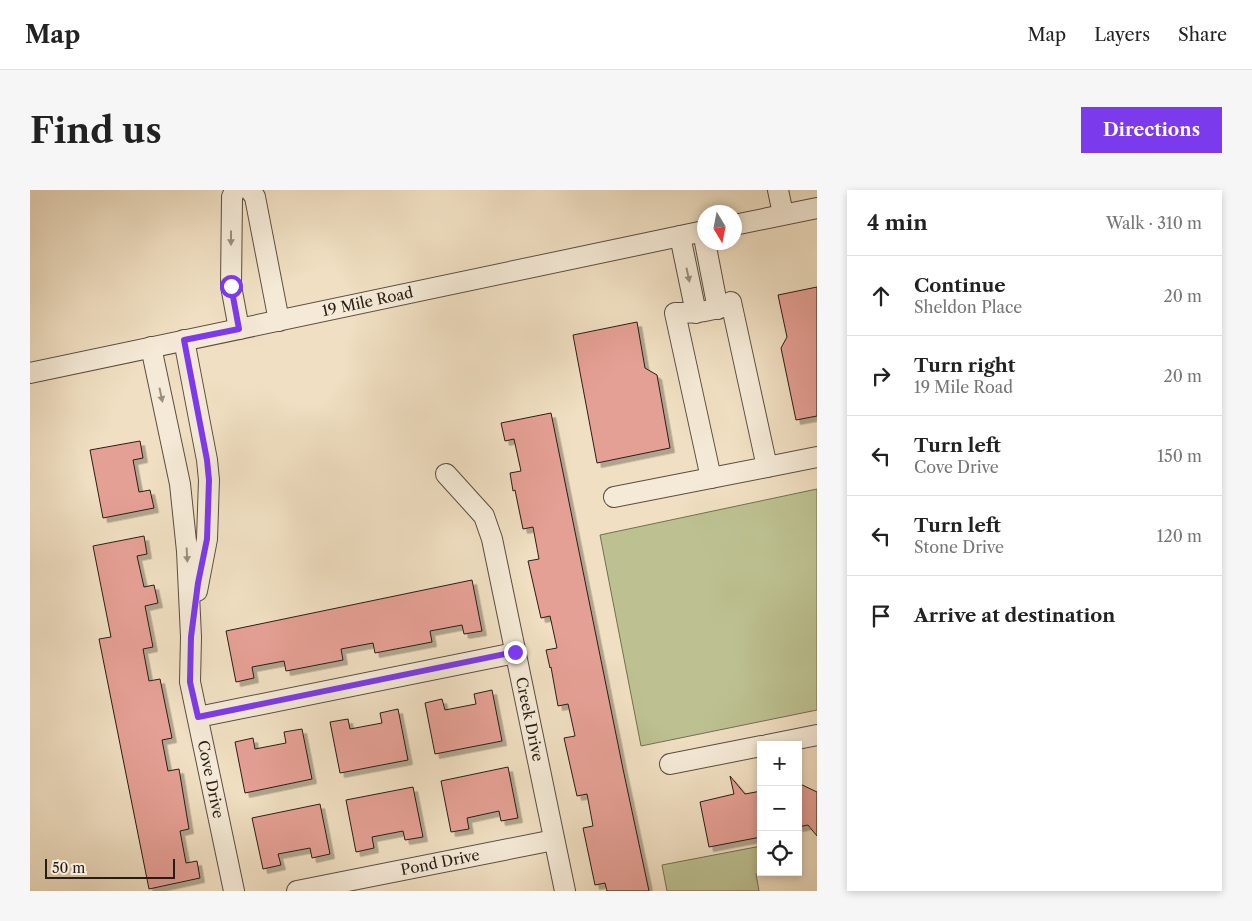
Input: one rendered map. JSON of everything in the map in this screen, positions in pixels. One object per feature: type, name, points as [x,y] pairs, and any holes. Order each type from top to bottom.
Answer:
[{"type":"street","points":[[235,190],[232,197],[231,286],[239,329]]},
{"type":"street","points":[[250,190],[255,197],[279,321]]},
{"type":"street","points":[[778,190],[783,214]]},
{"type":"street","points":[[742,223],[817,208]]},
{"type":"street","points":[[680,236],[696,313]]},
{"type":"street","name":"19 Mile Road","points":[[30,373],[680,236],[697,236]]},
{"type":"street","points":[[707,250],[718,309]]},
{"type":"street","points":[[711,478],[675,313],[696,313],[718,309],[732,302],[767,467]]},
{"type":"street","name":"Cove Drive","points":[[184,340],[207,460],[209,480],[207,539],[198,583],[191,637]]},
{"type":"street","name":"Cove Drive","points":[[151,347],[180,484],[187,551],[191,637],[190,682],[234,891]]},
{"type":"street","points":[[614,497],[817,457]]},
{"type":"street","name":"Creek Drive","points":[[446,474],[484,516],[492,539],[565,891]]},
{"type":"street","points":[[180,484],[209,480]]},
{"type":"street","points":[[198,717],[515,652]]},
{"type":"street","points":[[786,741],[817,735]]},
{"type":"street","points":[[670,764],[757,747]]},
{"type":"street","name":"Pond Drive","points":[[297,891],[554,840]]},
{"type":"green space","points":[[817,489],[817,710],[641,746],[600,535]]},
{"type":"green space","points":[[757,847],[756,874],[759,891],[667,891],[662,865]]},
{"type":"building","points":[[817,287],[817,416],[796,420],[781,348],[787,337],[778,295]]},
{"type":"building","points":[[637,322],[645,368],[657,375],[670,448],[597,463],[573,335]]},
{"type":"building","points":[[551,413],[649,891],[607,891],[605,883],[595,885],[583,828],[593,826],[587,794],[577,796],[564,738],[575,736],[568,704],[558,706],[546,650],[557,648],[550,616],[541,618],[528,561],[539,559],[533,527],[523,529],[515,490],[513,491],[510,473],[521,471],[514,439],[505,441],[501,423]]},
{"type":"building","points":[[140,441],[143,458],[133,460],[139,492],[150,490],[154,508],[103,518],[90,450]]},
{"type":"building","points":[[144,536],[147,554],[137,556],[144,587],[154,585],[158,603],[145,606],[153,647],[143,649],[149,681],[160,679],[172,738],[162,740],[168,771],[179,769],[189,829],[180,831],[186,863],[197,861],[200,878],[149,889],[99,639],[111,637],[93,546]]},
{"type":"building","points":[[472,580],[482,631],[464,634],[462,625],[430,631],[432,642],[375,653],[373,643],[341,649],[343,660],[286,671],[284,661],[252,667],[254,678],[236,682],[226,631]]},
{"type":"building","points":[[492,690],[502,741],[435,754],[425,703],[442,699],[445,710],[476,704],[474,694]]},
{"type":"building","points":[[398,709],[408,760],[340,773],[330,722],[348,719],[350,729],[382,723],[380,713]]},
{"type":"building","points":[[302,729],[312,779],[245,793],[235,742],[253,738],[255,749],[286,743],[284,732]]},
{"type":"building","points":[[508,767],[518,818],[501,821],[499,811],[467,818],[469,829],[451,832],[441,781]]},
{"type":"building","points":[[730,776],[745,794],[757,792],[757,838],[709,847],[700,802],[734,794]]},
{"type":"building","points":[[802,785],[817,792],[817,836],[808,825],[802,826]]},
{"type":"building","points":[[413,787],[423,837],[405,840],[403,831],[372,837],[374,848],[356,852],[346,800]]},
{"type":"building","points":[[320,804],[330,854],[312,858],[310,848],[278,854],[281,865],[263,869],[252,818]]},
{"type":"route","points":[[231,286],[239,329],[184,340],[207,460],[209,480],[207,539],[198,583],[191,637],[190,682],[198,717],[515,652]]}]
